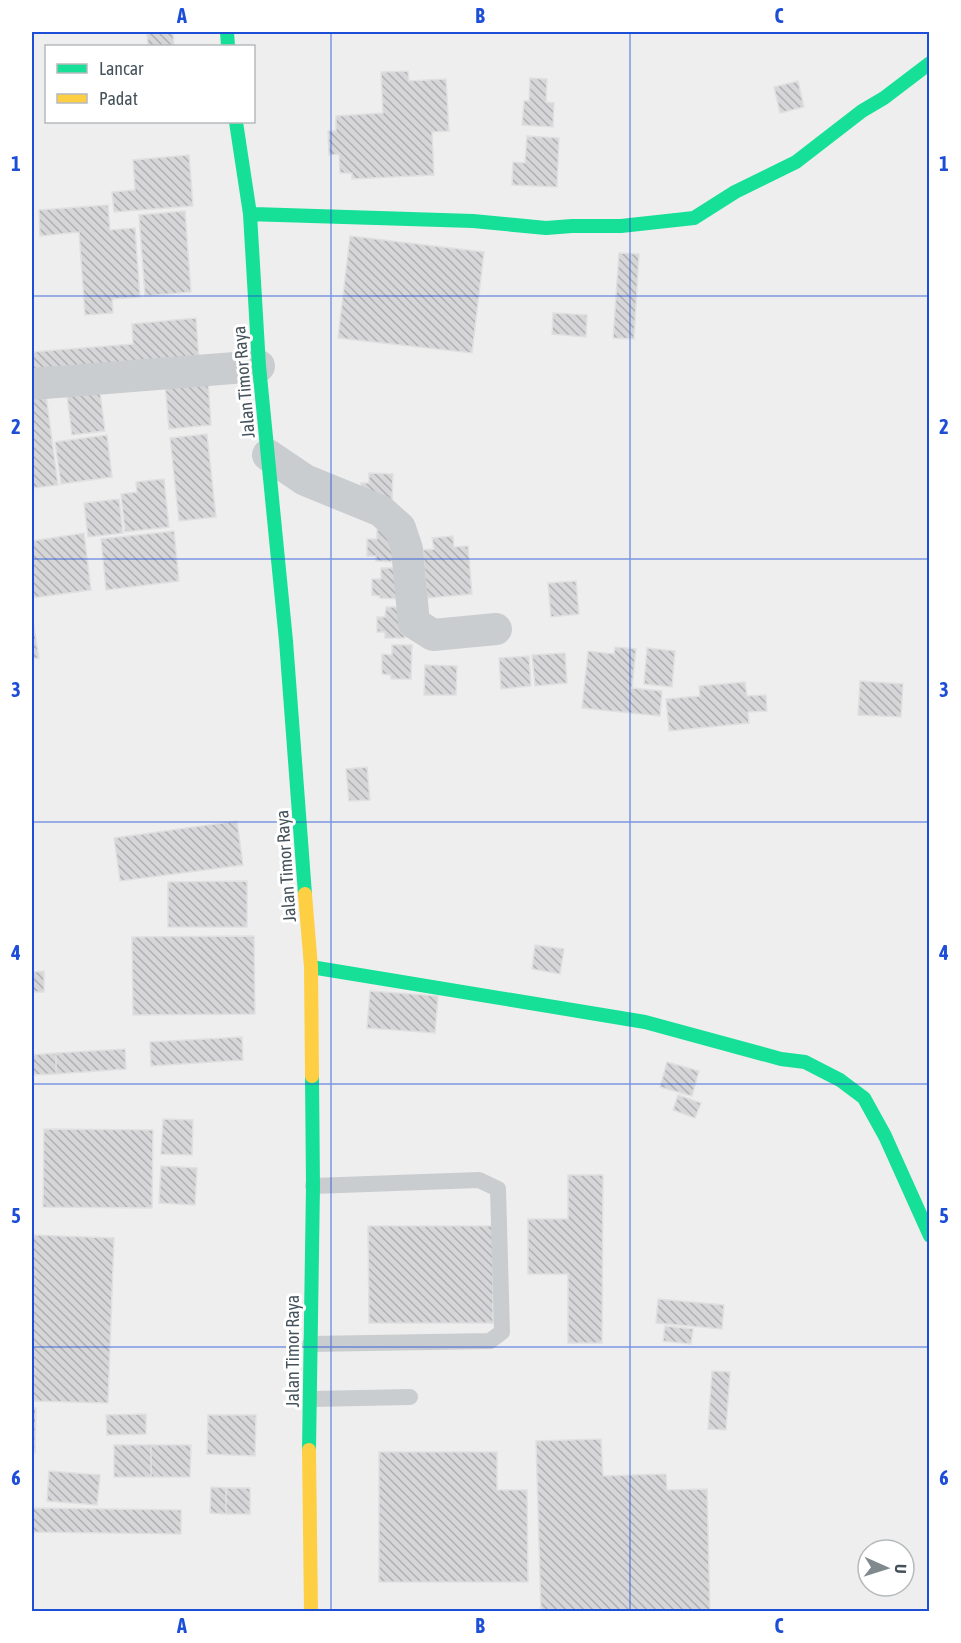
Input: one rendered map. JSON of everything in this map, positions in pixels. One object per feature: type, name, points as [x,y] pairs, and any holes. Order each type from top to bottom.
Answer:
[{"type":"main road","points":[[250,214],[473,221],[546,228],[621,226],[694,218],[735,192],[796,162],[862,111],[884,98],[930,63]]},
{"type":"main road","name":"Jalan Timor Raya","points":[[236,123],[250,214],[259,366],[296,758],[311,967],[313,1186],[309,1438],[311,1611]]},
{"type":"main road","points":[[311,967],[645,1022],[781,1059],[805,1062],[840,1080],[864,1098],[885,1136],[930,1236]]},
{"type":"street","points":[[32,384],[259,366]]},
{"type":"street","points":[[268,455],[305,480],[381,511],[400,528],[407,549],[414,623],[423,630],[433,635],[496,629]]},
{"type":"lane","points":[[310,1344],[490,1341],[502,1332],[498,1189],[479,1180],[313,1186]]},
{"type":"lane","points":[[311,1399],[410,1397]]},
{"type":"building","points":[[147,32],[173,32],[174,45],[148,45]]},
{"type":"building","points":[[408,71],[409,81],[446,79],[449,131],[432,132],[434,175],[352,179],[352,173],[340,173],[339,154],[329,155],[328,131],[336,131],[336,116],[383,113],[381,72]]},
{"type":"building","points":[[530,78],[547,79],[546,102],[554,103],[553,127],[522,125],[524,101],[529,101]]},
{"type":"building","points":[[798,81],[804,107],[780,113],[774,87]]},
{"type":"building","points":[[527,136],[559,138],[557,187],[512,185],[513,162],[525,163]]},
{"type":"building","points":[[189,155],[193,206],[114,212],[112,192],[135,190],[133,160]]},
{"type":"building","points":[[108,205],[110,230],[135,228],[140,297],[112,299],[113,313],[85,315],[79,232],[40,236],[39,210]]},
{"type":"building","points":[[185,211],[191,292],[145,296],[139,215]]},
{"type":"building","points":[[350,236],[484,252],[472,353],[338,338]]},
{"type":"building","points":[[619,253],[639,254],[634,339],[613,338]]},
{"type":"building","points":[[553,313],[587,315],[586,337],[552,334]]},
{"type":"building","points":[[196,318],[199,361],[32,374],[32,352],[133,344],[132,324]]},
{"type":"building","points":[[208,380],[211,425],[169,429],[165,383]]},
{"type":"building","points":[[99,384],[105,431],[72,435],[66,388]]},
{"type":"building","points":[[46,395],[58,485],[32,488],[32,397]]},
{"type":"building","points":[[207,434],[216,517],[179,521],[170,438]]},
{"type":"building","points":[[107,435],[112,477],[61,484],[55,442]]},
{"type":"building","points":[[369,473],[393,474],[392,502],[361,497],[361,483],[369,483]]},
{"type":"building","points":[[164,479],[169,527],[125,532],[121,494],[137,492],[136,482]]},
{"type":"building","points":[[119,499],[123,533],[88,537],[84,503]]},
{"type":"building","points":[[377,530],[396,530],[396,562],[376,561],[376,556],[367,556],[367,539],[377,539]]},
{"type":"building","points":[[174,531],[179,581],[106,590],[101,539]]},
{"type":"building","points":[[84,533],[91,590],[32,598],[32,541]]},
{"type":"building","points":[[453,536],[454,547],[468,546],[472,594],[427,598],[423,550],[434,549],[432,538]]},
{"type":"building","points":[[381,568],[401,568],[400,599],[380,598],[380,596],[372,595],[372,579],[381,579]]},
{"type":"building","points":[[576,581],[579,614],[551,617],[548,583]]},
{"type":"building","points":[[386,607],[407,607],[405,638],[385,638],[385,632],[377,632],[377,617],[385,617]]},
{"type":"building","points":[[32,614],[39,658],[32,659]]},
{"type":"building","points":[[392,645],[412,645],[411,679],[391,679],[391,675],[382,674],[382,654],[392,655]]},
{"type":"building","points":[[615,647],[636,649],[632,688],[662,691],[660,716],[582,708],[588,651],[614,654]]},
{"type":"building","points":[[647,648],[675,651],[672,687],[644,684]]},
{"type":"building","points":[[565,653],[567,683],[535,686],[532,655]]},
{"type":"building","points":[[529,656],[531,686],[501,689],[499,658]]},
{"type":"building","points":[[425,665],[457,666],[456,695],[424,695]]},
{"type":"building","points":[[860,681],[903,684],[901,717],[858,715]]},
{"type":"building","points":[[745,682],[747,696],[766,695],[767,711],[748,712],[749,723],[669,731],[666,699],[700,696],[699,686]]},
{"type":"building","points":[[367,767],[370,800],[349,801],[346,769]]},
{"type":"building","points":[[237,821],[243,865],[120,881],[114,838]]},
{"type":"building","points":[[247,881],[247,927],[168,927],[168,882]]},
{"type":"building","points":[[254,936],[255,1014],[133,1015],[132,937]]},
{"type":"building","points":[[535,945],[564,949],[560,974],[532,969]]},
{"type":"building","points":[[44,971],[44,992],[32,992],[32,972]]},
{"type":"building","points":[[370,991],[438,996],[435,1033],[367,1028]]},
{"type":"building","points":[[242,1037],[243,1060],[151,1066],[150,1042]]},
{"type":"building","points":[[125,1049],[126,1069],[56,1074],[56,1053]]},
{"type":"building","points":[[56,1053],[56,1074],[32,1075],[32,1055]]},
{"type":"building","points":[[667,1062],[699,1071],[692,1096],[660,1087]]},
{"type":"building","points":[[678,1095],[701,1103],[695,1118],[673,1110]]},
{"type":"building","points":[[163,1119],[193,1120],[192,1155],[161,1154]]},
{"type":"building","points":[[44,1129],[153,1130],[152,1208],[43,1207]]},
{"type":"building","points":[[161,1166],[197,1168],[195,1205],[159,1203]]},
{"type":"building","points":[[568,1175],[603,1175],[602,1343],[568,1343],[568,1274],[528,1274],[528,1219],[568,1219]]},
{"type":"building","points":[[368,1226],[493,1226],[493,1323],[369,1323]]},
{"type":"building","points":[[32,1235],[114,1238],[108,1403],[32,1401]]},
{"type":"building","points":[[658,1299],[724,1305],[722,1329],[656,1323]]},
{"type":"building","points":[[665,1326],[693,1329],[691,1344],[663,1341]]},
{"type":"building","points":[[712,1371],[730,1372],[726,1430],[708,1429]]},
{"type":"building","points":[[32,1408],[36,1408],[35,1453],[32,1453]]},
{"type":"building","points":[[146,1414],[146,1434],[107,1435],[106,1415]]},
{"type":"building","points":[[208,1415],[256,1415],[255,1456],[207,1454]]},
{"type":"building","points":[[601,1439],[603,1476],[666,1474],[667,1490],[707,1489],[710,1612],[541,1612],[536,1441]]},
{"type":"building","points":[[114,1445],[151,1445],[151,1477],[114,1477]]},
{"type":"building","points":[[151,1445],[191,1445],[190,1477],[151,1477]]},
{"type":"building","points":[[379,1452],[497,1452],[497,1490],[527,1490],[528,1582],[379,1582]]},
{"type":"building","points":[[49,1471],[100,1475],[97,1505],[47,1501]]},
{"type":"building","points":[[211,1487],[226,1488],[226,1514],[210,1513]]},
{"type":"building","points":[[226,1488],[250,1488],[250,1514],[226,1514]]},
{"type":"building","points":[[32,1508],[181,1510],[181,1534],[32,1532]]},
{"type":"traffic: fast","points":[[227,32],[228,45]]},
{"type":"traffic: fast","points":[[250,214],[473,221],[546,228],[621,226],[694,218],[735,192],[796,162],[862,111],[884,98],[930,63]]},
{"type":"traffic: fast","points":[[236,123],[250,214],[259,366],[286,641],[305,894]]},
{"type":"traffic: fast","points":[[311,967],[645,1022],[781,1059],[805,1062],[840,1080],[864,1098],[885,1136],[930,1236]]},
{"type":"traffic: fast","points":[[309,1450],[313,1186],[312,1076]]},
{"type":"traffic: slow","points":[[305,894],[311,967],[312,1076]]},
{"type":"traffic: slow","points":[[309,1450],[311,1612]]}]
